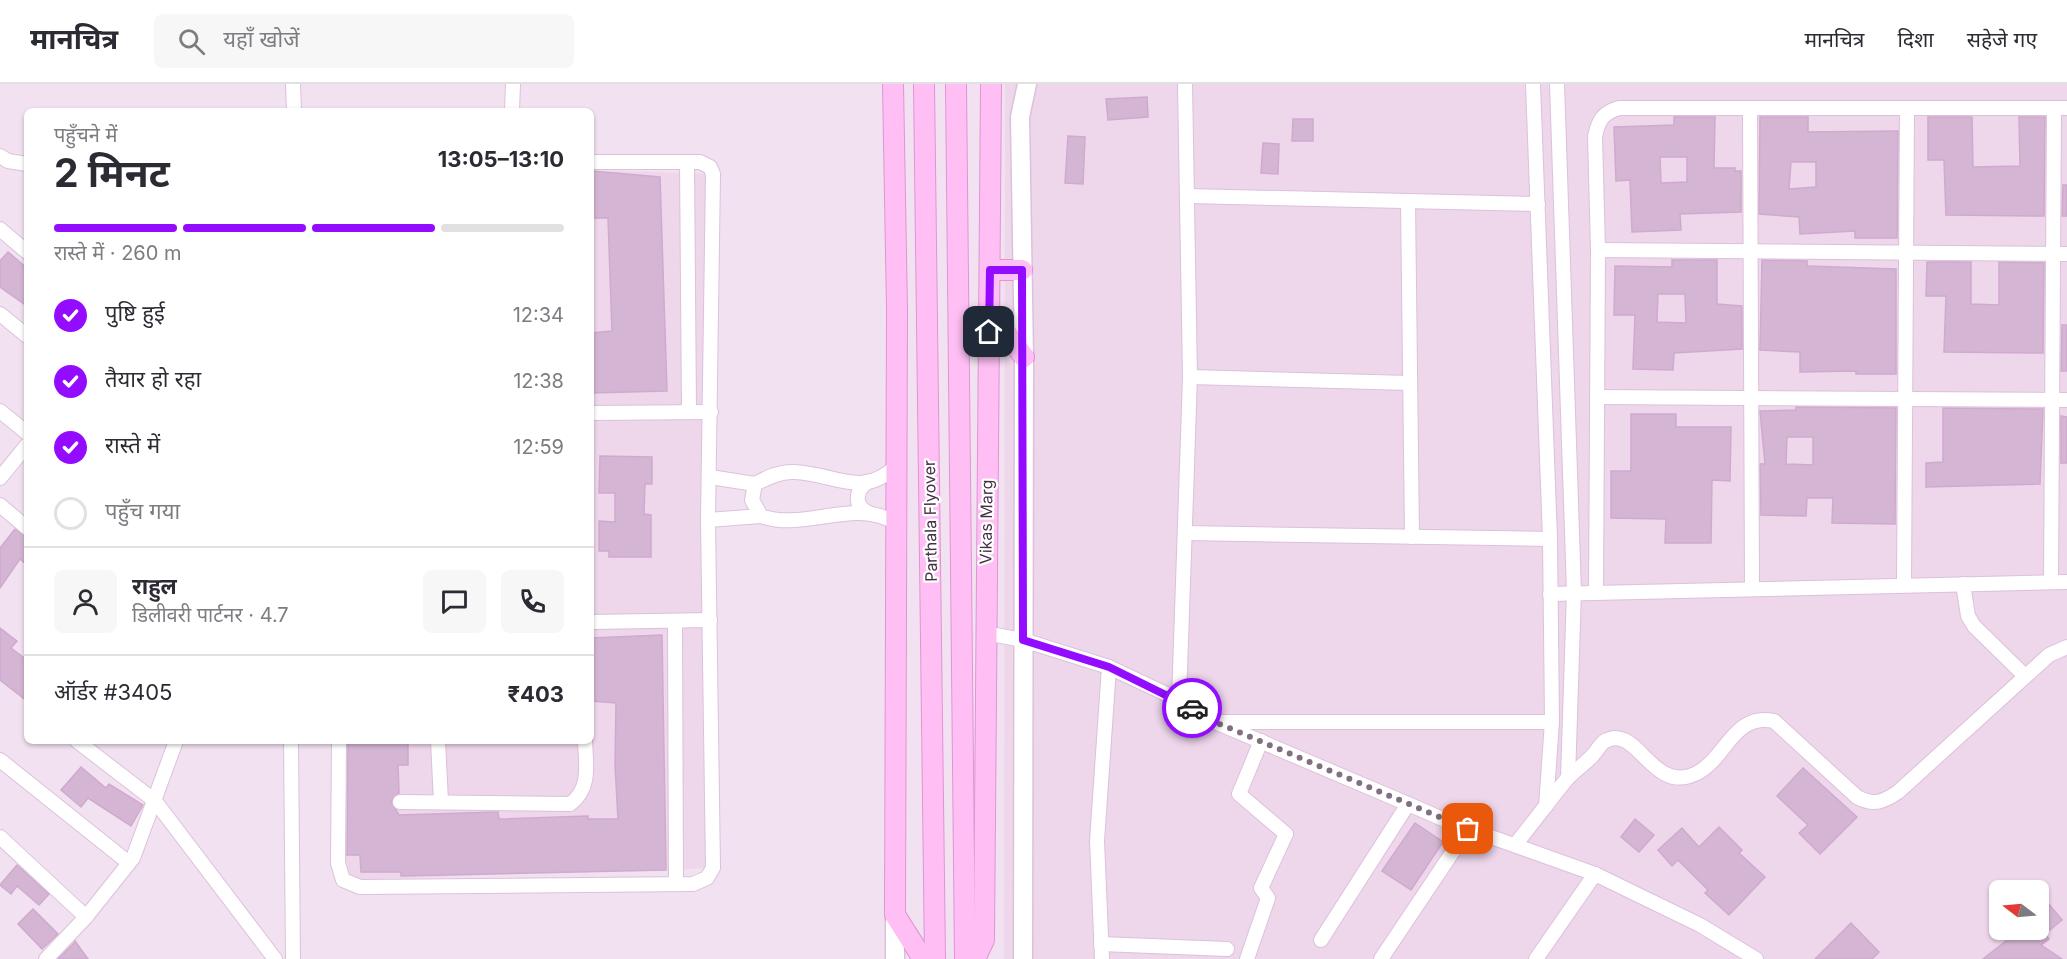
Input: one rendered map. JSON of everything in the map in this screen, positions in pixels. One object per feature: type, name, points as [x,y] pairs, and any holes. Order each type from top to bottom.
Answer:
[{"type":"main road","points":[[893,84],[897,310],[896,466],[882,517],[895,915],[931,954]]},
{"type":"main road","name":"Parthala Flyover","points":[[924,84],[931,954]]},
{"type":"main road","name":"Parthala Flyover","points":[[956,84],[968,956]]},
{"type":"main road","name":"Vikas Marg","points":[[968,956],[984,940],[991,84]]},
{"type":"main road","points":[[990,270],[1022,270]]},
{"type":"main road","points":[[989,309],[1024,357]]},
{"type":"street","points":[[294,84],[294,108]]},
{"type":"street","points":[[512,108],[513,84]]},
{"type":"street","points":[[1023,959],[1024,357],[1020,117],[1027,84]]},
{"type":"street","points":[[1179,700],[1190,377],[1185,84]]},
{"type":"street","points":[[1533,84],[1550,539],[1552,722],[1546,806]]},
{"type":"street","points":[[1557,84],[1574,592],[1568,778]]},
{"type":"street","points":[[1596,591],[1598,250],[1595,135],[1598,120],[1606,111],[1619,108],[2060,108],[2060,254],[2052,400],[2051,582]]},
{"type":"street","points":[[1750,108],[1752,588]]},
{"type":"street","points":[[1904,585],[1908,108]]},
{"type":"street","points":[[0,156],[15,163],[24,164]]},
{"type":"street","points":[[339,744],[338,862],[343,880],[360,887],[693,884],[707,878],[713,868],[708,520],[712,174],[710,167],[704,164],[687,162],[594,162]]},
{"type":"street","points":[[687,162],[689,411]]},
{"type":"street","points":[[1188,196],[1538,204]]},
{"type":"street","points":[[1408,201],[1412,537]]},
{"type":"street","points":[[0,229],[24,249]]},
{"type":"street","points":[[1598,250],[2060,254]]},
{"type":"street","points":[[0,314],[24,334]]},
{"type":"street","points":[[1190,377],[1410,383]]},
{"type":"street","points":[[1598,397],[2067,400]]},
{"type":"street","points":[[0,411],[24,431]]},
{"type":"street","points":[[594,413],[711,412]]},
{"type":"street","points":[[0,478],[24,449]]},
{"type":"street","points":[[882,517],[862,510],[858,502],[859,492],[896,466]]},
{"type":"street","points":[[710,477],[755,484],[772,475],[794,472],[858,484],[872,482],[885,486],[888,494],[882,517]]},
{"type":"street","points":[[755,484],[752,500],[761,516]]},
{"type":"street","points":[[0,505],[24,525]]},
{"type":"street","points":[[708,520],[761,516],[773,521],[794,522],[858,511],[882,517]]},
{"type":"street","points":[[1185,533],[1550,539]]},
{"type":"street","points":[[1550,594],[1596,591],[2067,582]]},
{"type":"street","points":[[1963,584],[1968,616],[1974,626],[2025,676]]},
{"type":"street","points":[[675,621],[676,884]]},
{"type":"street","points":[[594,622],[710,621]]},
{"type":"street","points":[[985,633],[1023,640],[1109,667],[1179,700],[1215,722],[1468,829],[1595,874],[1700,925],[1756,959]]},
{"type":"street","points":[[1515,845],[1568,778],[1605,741],[1616,739],[1630,742],[1650,764],[1668,777],[1682,779],[1698,773],[1747,723],[1760,718],[1774,721],[1857,797],[1870,804],[1883,802],[1898,792],[2049,655],[2067,647]]},
{"type":"street","points":[[1102,959],[1097,841],[1109,667]]},
{"type":"street","points":[[1215,722],[1552,722]]},
{"type":"street","points":[[1247,959],[1268,898],[1261,888],[1286,834],[1239,794],[1261,741]]},
{"type":"street","points":[[81,744],[155,801],[275,959]]},
{"type":"street","points":[[46,959],[86,916],[129,863],[155,801],[175,744]]},
{"type":"street","points":[[291,744],[293,959]]},
{"type":"street","points":[[438,744],[441,802]]},
{"type":"street","points":[[400,802],[570,804],[580,797],[586,783],[585,744]]},
{"type":"street","points":[[0,760],[129,863]]},
{"type":"street","points":[[1322,940],[1408,804]]},
{"type":"street","points":[[1381,959],[1468,829]]},
{"type":"street","points":[[0,837],[86,916]]},
{"type":"street","points":[[1536,959],[1595,874]]},
{"type":"street","points":[[895,915],[895,959]]},
{"type":"street","points":[[1101,944],[1227,949]]},
{"type":"shaded area","points":[[1005,84],[2067,84],[2067,959],[1004,959]]},
{"type":"shaded area","points":[[594,170],[713,174],[713,868],[343,880],[342,744],[594,744]]},
{"type":"building","points":[[1147,97],[1148,117],[1108,120],[1106,99]]},
{"type":"building","points":[[1674,117],[1715,117],[1714,168],[1735,168],[1735,171],[1741,171],[1741,212],[1680,214],[1681,230],[1632,232],[1630,180],[1616,181],[1614,127],[1674,125]],"holes":[[[1660,157],[1687,157],[1687,182],[1661,183]]]},
{"type":"building","points":[[1760,117],[1808,117],[1808,132],[1898,131],[1897,238],[1855,238],[1855,231],[1800,234],[1799,217],[1759,214]],"holes":[[[1791,162],[1816,162],[1816,187],[1789,189]]]},
{"type":"building","points":[[1928,117],[1972,117],[1973,167],[2020,166],[2019,117],[2045,117],[2044,216],[1946,215],[1944,160],[1928,160]]},
{"type":"building","points":[[1293,119],[1313,119],[1313,141],[1292,141]]},
{"type":"building","points":[[1068,136],[1085,137],[1083,184],[1065,183]]},
{"type":"building","points":[[1263,143],[1279,144],[1278,174],[1261,173]]},
{"type":"building","points":[[594,171],[660,177],[667,391],[594,393],[594,333],[612,331],[608,218],[594,218]]},
{"type":"building","points":[[2063,185],[2067,185],[2067,216],[2062,216]]},
{"type":"building","points":[[8,252],[24,265],[24,304],[0,287],[0,261]]},
{"type":"building","points":[[1672,260],[1717,260],[1717,304],[1742,306],[1742,349],[1674,353],[1673,370],[1633,369],[1635,315],[1614,315],[1615,266],[1672,267]],"holes":[[[1658,294],[1685,294],[1686,323],[1657,322]]]},
{"type":"building","points":[[1762,260],[1807,261],[1807,266],[1896,269],[1896,374],[1856,374],[1856,371],[1800,372],[1800,352],[1760,350]]},
{"type":"building","points":[[1927,262],[1971,262],[1971,304],[1999,305],[1999,262],[2044,263],[2043,353],[1944,352],[1946,296],[1926,296]]},
{"type":"building","points":[[2062,325],[2067,325],[2067,371],[2061,371]]},
{"type":"building","points":[[1796,407],[1896,408],[1895,524],[1832,523],[1833,498],[1807,498],[1806,516],[1761,515],[1760,464],[1765,464],[1760,411],[1796,410]],"holes":[[[1787,437],[1813,437],[1813,465],[1786,464]]]},
{"type":"building","points":[[1943,408],[2043,409],[2040,484],[1926,487],[1926,463],[1943,462]]},
{"type":"building","points":[[1631,414],[1676,414],[1676,427],[1731,427],[1730,481],[1712,480],[1711,543],[1665,543],[1666,519],[1611,518],[1611,471],[1631,471]]},
{"type":"building","points":[[2061,416],[2067,417],[2067,463],[2061,463]]},
{"type":"building","points":[[600,456],[652,457],[652,484],[645,484],[644,514],[651,515],[651,557],[609,557],[609,551],[599,551],[599,521],[615,522],[615,493],[599,493]]},
{"type":"building","points":[[15,529],[24,535],[24,562],[20,559],[0,588],[0,548]]},
{"type":"building","points":[[0,628],[17,641],[11,648],[24,658],[24,699],[0,680]]},
{"type":"building","points":[[662,635],[666,870],[401,876],[401,872],[361,872],[360,855],[347,855],[348,744],[408,744],[408,765],[398,765],[399,793],[391,801],[399,815],[498,812],[499,819],[588,816],[588,819],[618,819],[615,765],[616,703],[594,701],[594,638]]},
{"type":"building","points":[[81,767],[106,788],[109,784],[143,805],[131,826],[88,798],[81,807],[61,790]]},
{"type":"building","points":[[1803,768],[1857,817],[1820,854],[1799,833],[1808,825],[1777,796]]},
{"type":"building","points":[[1635,819],[1654,835],[1639,852],[1621,837]]},
{"type":"building","points":[[1415,823],[1443,842],[1411,890],[1382,871]]},
{"type":"building","points":[[1719,827],[1742,850],[1739,853],[1765,877],[1729,915],[1705,893],[1708,890],[1678,860],[1672,866],[1658,850],[1682,828],[1699,847]]},
{"type":"building","points":[[17,865],[49,894],[39,905],[17,886],[11,894],[0,885]]},
{"type":"building","points":[[2049,904],[2062,920],[2049,931]]},
{"type":"building","points":[[33,909],[58,934],[42,949],[18,924]]},
{"type":"building","points":[[1851,923],[1879,952],[1872,959],[1815,959]]},
{"type":"building","points":[[2007,940],[2048,940],[2041,945],[2062,959],[1983,959]]},
{"type":"building","points":[[75,942],[88,959],[58,959]]},
{"type":"way so far","points":[[1192,708],[1215,722],[1468,829]]},
{"type":"route","points":[[989,332],[990,270],[1022,270],[1023,640],[1109,667],[1192,708]]}]
